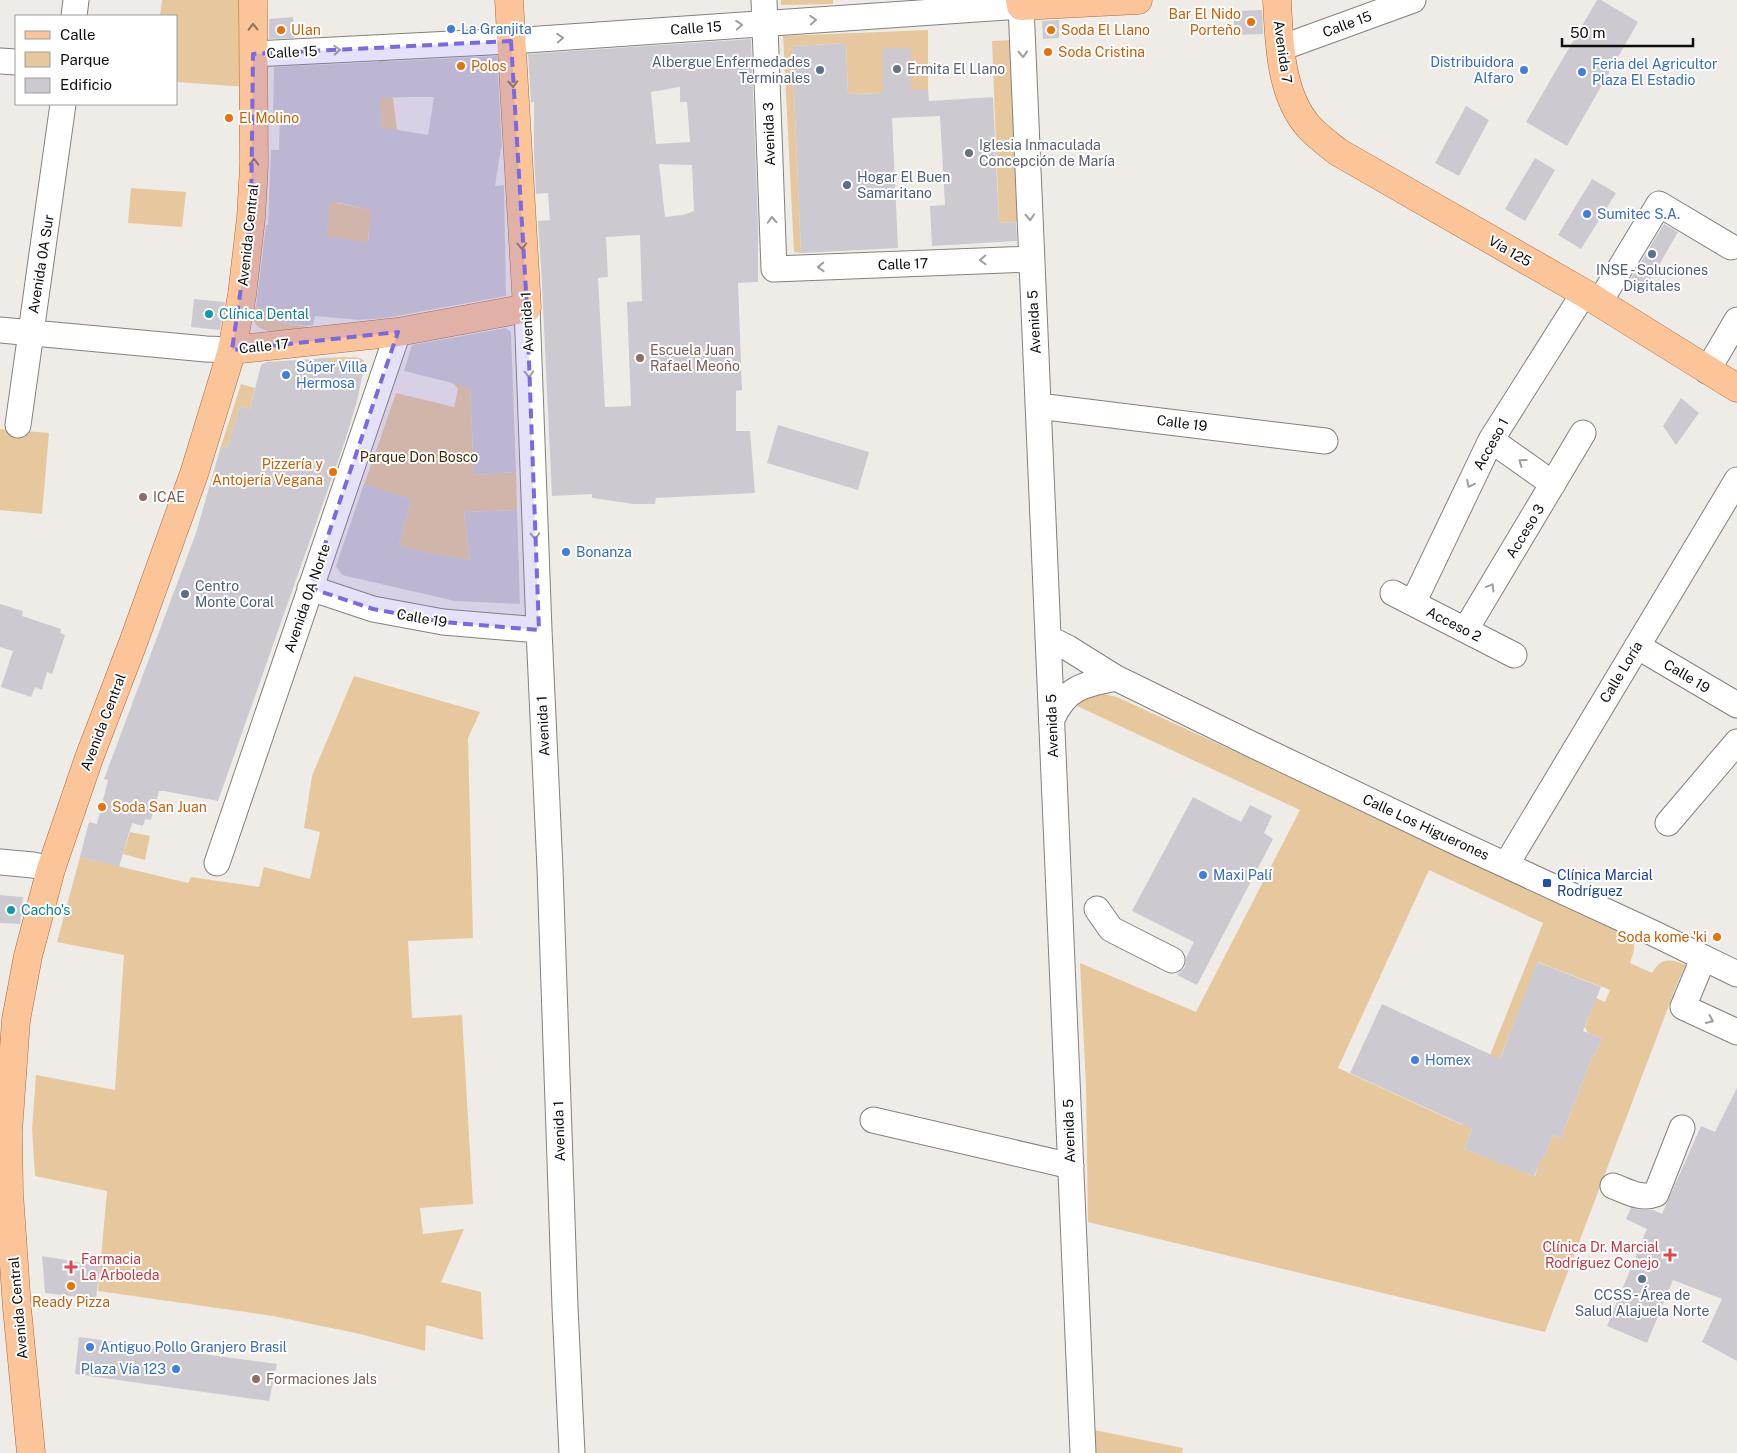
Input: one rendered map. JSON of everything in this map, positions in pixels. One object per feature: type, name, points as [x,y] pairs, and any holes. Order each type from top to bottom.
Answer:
[{"type":"main road","name":"Avenida Central","points":[[31,1453],[4,1194],[16,1020],[28,956],[51,869],[89,758],[133,643],[190,483],[232,350],[242,294],[251,218],[254,165],[252,0]]},
{"type":"main road","name":"Avenida 1","points":[[510,0],[527,308]]},
{"type":"main road","name":"Calle 15","points":[[1020,3],[1138,0]]},
{"type":"main road","name":"Avenida 7","points":[[1277,0],[1278,33],[1285,79],[1293,104]]},
{"type":"main road","name":"Vía 125","points":[[1293,104],[1307,125],[1338,152],[1591,298],[1737,388]]},
{"type":"main road","name":"Calle 17","points":[[232,350],[398,332],[527,308]]},
{"type":"street","points":[[74,15],[76,0]]},
{"type":"street","name":"Calle 15","points":[[1281,48],[1413,0]]},
{"type":"street","name":"Calle 15","points":[[253,54],[511,41],[764,11],[1020,3]]},
{"type":"street","name":"Avenida 5","points":[[1020,3],[1083,1453]]},
{"type":"street","name":"Avenida 3","points":[[764,11],[774,269]]},
{"type":"street","points":[[0,61],[15,62]]},
{"type":"street","name":"Avenida 0A Sur","points":[[18,425],[63,105]]},
{"type":"street","name":"Acceso 1","points":[[1403,598],[1491,440],[1659,204],[1731,247]]},
{"type":"street","name":"Calle 17","points":[[774,269],[1032,259]]},
{"type":"street","name":"Avenida 1","points":[[527,308],[572,1453]]},
{"type":"street","points":[[1707,370],[1737,320]]},
{"type":"street","name":"Calle 17","points":[[0,330],[232,350]]},
{"type":"street","name":"Avenida 0A Norte","points":[[217,863],[398,332]]},
{"type":"street","name":"Calle 19","points":[[1038,406],[1325,441]]},
{"type":"street","name":"Acceso 3","points":[[1466,629],[1584,433]]},
{"type":"street","points":[[1491,440],[1553,484]]},
{"type":"street","name":"Calle Loría","points":[[1506,865],[1737,480]]},
{"type":"street","name":"Calle 19","points":[[310,588],[373,609],[442,622],[539,630]]},
{"type":"street","name":"Acceso 2","points":[[1403,598],[1514,655]]},
{"type":"street","name":"Calle Los Higuerones","points":[[1048,638],[1068,648],[1116,678],[1277,757],[1737,974]]},
{"type":"street","name":"Calle 19","points":[[1637,646],[1737,706]]},
{"type":"street","name":"Calle Los Higuerones","points":[[1049,666],[1116,678]]},
{"type":"street","points":[[1052,719],[1060,704],[1073,691],[1093,683],[1116,678]]},
{"type":"street","points":[[1668,823],[1737,742]]},
{"type":"street","points":[[0,862],[33,865],[51,869]]},
{"type":"street","points":[[1703,959],[1682,1007],[1737,1032]]},
{"type":"street","points":[[873,1120],[1071,1166]]},
{"type":"street","points":[[1612,1186],[1641,1197],[1650,1197],[1656,1194],[1682,1128]]},
{"type":"highlighted area","points":[[511,41],[527,308],[539,630],[443,622],[373,609],[310,588],[398,332],[232,350],[251,218],[253,54]]},
{"type":"green space","points":[[162,0],[245,0],[247,87],[178,82],[178,15],[160,15]]},
{"type":"green space","points":[[781,0],[833,0],[833,4],[781,5]]},
{"type":"green space","points":[[928,30],[928,90],[911,90],[911,48],[883,48],[883,93],[848,94],[846,43],[792,46],[801,253],[794,252],[783,36]]},
{"type":"green space","points":[[1010,40],[1017,222],[999,223],[992,41]]},
{"type":"green space","points":[[378,58],[388,58],[397,130],[381,137]]},
{"type":"green space","points":[[340,179],[337,203],[396,215],[369,229],[368,242],[325,240],[331,188]]},
{"type":"green space","points":[[131,188],[186,192],[182,227],[128,223]]},
{"type":"green space","points":[[255,307],[272,310],[270,320],[313,328],[283,331],[263,330],[257,325],[254,318]]},
{"type":"green space","name":"Parque Don Bosco","points":[[459,355],[461,387],[470,387],[474,475],[516,472],[517,510],[464,512],[470,560],[421,552],[399,545],[411,499],[364,485],[396,393],[454,407],[458,389],[449,382],[455,356]]},
{"type":"green space","points":[[345,357],[363,360],[365,363],[363,373],[342,367],[328,360],[317,363],[319,358]]},
{"type":"green space","points":[[241,384],[255,388],[250,409],[240,406],[227,448],[221,446]]},
{"type":"green space","points":[[0,429],[49,433],[42,514],[0,510]]},
{"type":"green space","points":[[354,676],[480,712],[468,738],[473,938],[408,941],[412,1018],[462,1015],[473,1204],[420,1208],[423,1234],[464,1229],[441,1282],[481,1292],[483,1340],[426,1325],[425,1351],[360,1334],[273,1316],[98,1291],[107,1191],[35,1176],[32,1129],[36,1075],[115,1090],[124,955],[57,942],[80,857],[188,883],[191,877],[259,887],[264,867],[310,879],[320,832],[304,828],[312,776]]},
{"type":"green space","points":[[1094,694],[1117,697],[1627,933],[1634,944],[1630,963],[1652,973],[1659,964],[1667,961],[1676,961],[1686,965],[1677,984],[1545,1332],[1088,1222],[1086,1088],[1080,963],[1196,1012],[1300,810],[1077,706],[1085,698]],"holes":[[[1429,870],[1543,923],[1462,1125],[1338,1068]],[[1538,962],[1610,990],[1605,1002],[1596,998],[1585,1027],[1588,1033],[1602,1038],[1595,1056],[1593,1055],[1561,1138],[1553,1135],[1545,1157],[1511,1144],[1539,1164],[1535,1176],[1464,1149]]]},
{"type":"green space","points":[[130,832],[150,836],[145,860],[123,854]]},
{"type":"green space","points":[[1094,1430],[1183,1448],[1182,1453],[1095,1453]]},
{"type":"building","name":"Feria del Agricultor Plaza El Estadio","points":[[1597,0],[1601,0],[1638,22],[1567,146],[1526,122]]},
{"type":"building","name":"Bar El Nido Porteño","points":[[1262,10],[1263,34],[1234,35],[1234,11]]},
{"type":"building","name":"Ulan","points":[[293,17],[294,38],[269,39],[269,19]]},
{"type":"building","name":"Soda El Llano","points":[[1059,20],[1059,38],[1043,39],[1042,21]]},
{"type":"building","points":[[751,39],[758,225],[758,282],[738,283],[742,390],[736,391],[736,431],[750,431],[755,493],[656,498],[655,504],[633,504],[592,498],[592,494],[552,496],[538,221],[550,220],[548,193],[536,194],[534,102],[531,102],[528,54]],"holes":[[[680,87],[680,102],[687,102],[690,142],[656,144],[651,92]],[[659,164],[692,165],[694,211],[683,215],[665,217]],[[640,235],[642,301],[627,302],[631,406],[605,407],[598,278],[608,277],[606,237]]]},
{"type":"building","points":[[846,43],[848,94],[883,93],[883,48],[911,48],[911,90],[928,90],[929,101],[993,97],[999,223],[1016,222],[1017,241],[932,246],[930,206],[945,205],[940,116],[892,118],[898,248],[801,253],[792,46]]},
{"type":"building","points":[[497,56],[502,148],[495,186],[504,185],[506,296],[386,318],[359,320],[315,316],[313,325],[306,326],[270,320],[272,310],[256,307],[266,225],[268,225],[271,150],[279,150],[280,114],[273,114],[274,67]],"holes":[[[434,97],[428,135],[381,127],[380,98]],[[330,201],[371,210],[368,242],[327,237]]]},
{"type":"building","points":[[1466,106],[1489,120],[1459,176],[1435,163]]},
{"type":"building","points":[[1535,158],[1555,170],[1525,221],[1505,209]]},
{"type":"building","name":"Sumitec S.A.","points":[[1592,179],[1616,193],[1581,249],[1558,235]]},
{"type":"building","name":"INSE - Soluciones Digitales","points":[[1664,224],[1678,232],[1642,294],[1627,285]]},
{"type":"building","name":"Clínica Dental","points":[[194,299],[225,302],[220,330],[191,327]]},
{"type":"building","points":[[506,328],[511,332],[516,472],[474,475],[470,387],[461,387],[461,385],[404,371],[412,345]]},
{"type":"building","points":[[328,358],[338,366],[363,373],[357,401],[345,441],[218,801],[159,791],[151,820],[145,819],[143,826],[132,823],[119,867],[80,857],[89,822],[97,824],[108,780],[104,779],[196,533],[221,446],[227,448],[240,406],[250,409],[261,365],[267,362]]},
{"type":"building","points":[[1681,398],[1699,413],[1676,445],[1663,426]]},
{"type":"building","points":[[778,425],[869,452],[858,490],[767,463]]},
{"type":"building","points":[[364,484],[411,499],[399,545],[423,552],[470,560],[464,512],[517,510],[520,604],[455,601],[342,575],[336,566]]},
{"type":"building","points":[[0,604],[23,611],[22,616],[61,629],[60,633],[65,635],[52,674],[47,672],[42,690],[35,687],[31,697],[1,687],[13,651],[0,647]]},
{"type":"building","name":"Maxi Palí","points":[[1193,797],[1241,822],[1250,805],[1272,816],[1264,833],[1273,839],[1197,985],[1177,975],[1185,967],[1186,958],[1194,942],[1132,911]]},
{"type":"building","name":"Cacho's","points":[[0,895],[23,897],[20,924],[0,923]]},
{"type":"building","points":[[1537,962],[1601,987],[1583,1031],[1602,1038],[1595,1056],[1593,1055],[1561,1138],[1553,1135],[1545,1157],[1543,1156],[1534,1176],[1464,1149],[1472,1129],[1350,1073],[1382,1004],[1500,1059]]},
{"type":"building","points":[[1737,1088],[1737,1361],[1702,1342],[1722,1299],[1673,1280],[1647,1343],[1607,1326],[1647,1229],[1626,1219],[1631,1208],[1653,1210],[1662,1214],[1701,1126],[1715,1132]]},
{"type":"building","name":"Ready Pizza","points":[[42,1256],[100,1266],[96,1299],[45,1293]]},
{"type":"building","name":"Plaza Vía 123","points":[[79,1337],[277,1364],[269,1401],[75,1374]]},
{"type":"place","name":"Bar El Nido Porteño","points":[[1251,22]]},
{"type":"place","name":"La Granjita","points":[[451,29]]},
{"type":"place","name":"Ulan","points":[[281,30]]},
{"type":"place","name":"Soda El Llano","points":[[1051,30]]},
{"type":"place","name":"Soda Cristina","points":[[1048,52]]},
{"type":"place","name":"Polos","points":[[461,66]]},
{"type":"place","name":"Ermita El Llano","points":[[897,69]]},
{"type":"place","name":"Albergue Enfermedades Terminales","points":[[820,70]]},
{"type":"place","name":"Distribuidora Alfaro","points":[[1524,70]]},
{"type":"place","name":"Feria del Agricultor Plaza El Estadio","points":[[1582,72]]},
{"type":"place","name":"El Molino","points":[[229,118]]},
{"type":"place","name":"Iglesia Inmaculada Concepción de María","points":[[969,153]]},
{"type":"place","name":"Hogar El Buen Samaritano","points":[[847,185]]},
{"type":"place","name":"Sumitec S.A.","points":[[1587,214]]},
{"type":"place","name":"INSE - Soluciones Digitales","points":[[1652,254]]},
{"type":"place","name":"Clínica Dental","points":[[209,314]]},
{"type":"place","name":"Escuela Juan Rafael Meoño","points":[[640,358]]},
{"type":"place","name":"Súper Villa Hermosa","points":[[286,375]]},
{"type":"place","name":"Pizzería y Antojería Vegana","points":[[333,472]]},
{"type":"place","name":"ICAE","points":[[143,497]]},
{"type":"place","name":"Bonanza","points":[[566,552]]},
{"type":"place","name":"Centro Monte Coral","points":[[185,594]]},
{"type":"place","name":"Soda San Juan","points":[[102,807]]},
{"type":"place","name":"Maxi Palí","points":[[1203,875]]},
{"type":"place","name":"Clínica Marcial Rodríguez","points":[[1547,883]]},
{"type":"place","name":"Cacho's","points":[[11,910]]},
{"type":"place","name":"Soda kome 'ki","points":[[1717,937]]},
{"type":"place","name":"Homex","points":[[1415,1060]]},
{"type":"place","name":"Clínica Dr. Marcial Rodríguez Conejo","points":[[1670,1255]]},
{"type":"place","name":"Farmacia La Arboleda","points":[[71,1267]]},
{"type":"place","name":"CCSS - Área de Salud Alajuela Norte","points":[[1642,1279]]},
{"type":"place","name":"Ready Pizza","points":[[71,1286]]},
{"type":"place","name":"Antiguo Pollo Granjero Brasil","points":[[90,1347]]},
{"type":"place","name":"Plaza Vía 123","points":[[176,1369]]},
{"type":"place","name":"Formaciones Jals","points":[[256,1379]]}]
